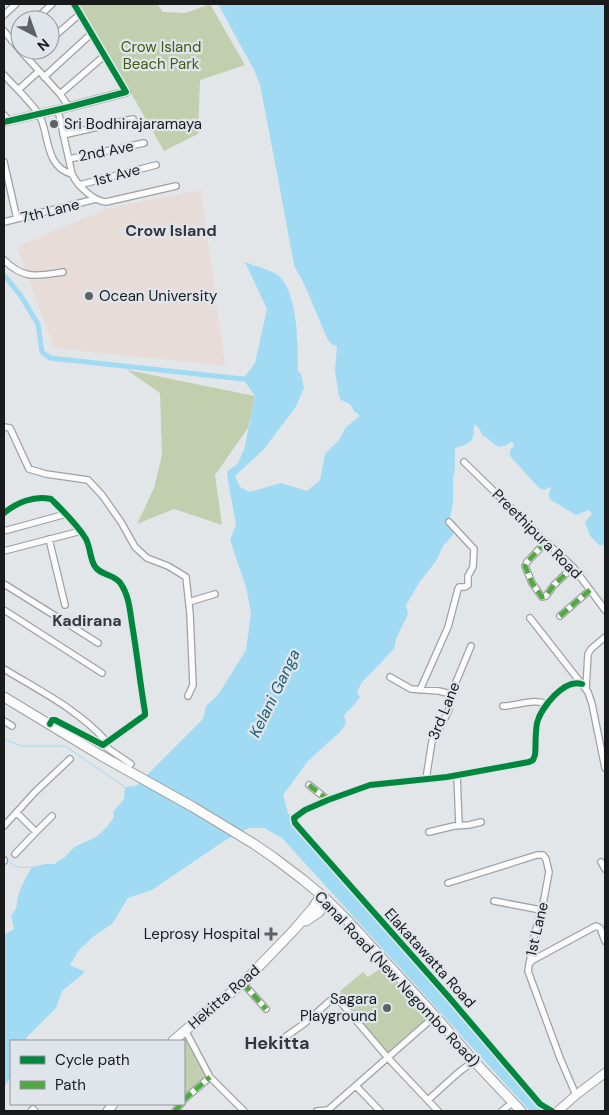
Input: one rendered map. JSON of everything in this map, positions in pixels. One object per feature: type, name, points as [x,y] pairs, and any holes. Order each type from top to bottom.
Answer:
[{"type":"main road","name":"Canal Road (New Negombo Road)","points":[[4,697],[135,776],[242,837],[273,857],[325,898],[521,1111]]},
{"type":"main road","name":"Hekitta Road","points":[[175,1040],[243,983],[313,908],[325,898]]},
{"type":"street","points":[[4,15],[16,4]]},
{"type":"street","points":[[5,120],[58,110],[126,92],[74,4]]},
{"type":"street","points":[[60,31],[80,14]]},
{"type":"street","points":[[44,77],[91,34]]},
{"type":"street","points":[[60,94],[104,56]]},
{"type":"street","points":[[29,60],[60,94],[69,107]]},
{"type":"street","points":[[18,90],[39,72]]},
{"type":"street","points":[[4,77],[39,114],[49,151],[55,162],[63,170],[72,174]]},
{"type":"street","points":[[58,110],[72,174],[79,185],[96,199]]},
{"type":"street","points":[[63,135],[133,119]]},
{"type":"street","name":"2nd Ave","points":[[69,159],[144,143]]},
{"type":"street","points":[[4,162],[17,219]]},
{"type":"street","name":"1st Ave","points":[[79,185],[156,165]]},
{"type":"street","name":"7th Lane","points":[[4,222],[96,199],[106,202],[176,186]]},
{"type":"street","points":[[4,260],[19,272],[35,276],[63,272]]},
{"type":"street","points":[[4,427],[10,428],[29,469],[46,474],[88,480],[102,495],[121,522],[135,547],[147,558],[168,566],[186,577],[193,685],[188,696]]},
{"type":"street","name":"Preethipura Road","points":[[464,462],[573,567],[605,610]]},
{"type":"street","points":[[4,513],[22,501],[51,499],[81,531],[87,541],[97,569],[118,580],[127,594],[145,712],[142,718],[105,743]]},
{"type":"street","points":[[4,531],[66,514]]},
{"type":"street","points":[[420,690],[448,627],[458,589],[468,584],[468,574],[473,567],[474,549],[448,522]]},
{"type":"street","points":[[4,551],[81,531]]},
{"type":"street","points":[[49,539],[66,605]]},
{"type":"street","points":[[546,542],[526,562],[525,566],[532,583],[542,597],[546,596],[573,567]]},
{"type":"street","points":[[4,584],[98,643]]},
{"type":"street","points":[[560,616],[590,590]]},
{"type":"street","points":[[189,602],[215,594]]},
{"type":"street","points":[[4,610],[102,674]]},
{"type":"street","points":[[530,618],[590,696],[605,768]]},
{"type":"street","points":[[584,686],[588,654],[605,636]]},
{"type":"street","name":"3rd Lane","points":[[426,779],[432,740],[446,716],[451,694],[471,646]]},
{"type":"street","points":[[4,669],[76,713],[96,729],[105,743]]},
{"type":"street","points":[[390,677],[407,688],[451,694]]},
{"type":"street","points":[[310,785],[328,800],[370,785],[457,775],[531,761],[535,755],[537,722],[547,704],[565,687],[578,682],[584,686]]},
{"type":"street","points":[[503,706],[537,702],[547,704]]},
{"type":"street","points":[[50,724],[52,720],[55,720],[105,743],[131,764]]},
{"type":"street","points":[[4,721],[12,726]]},
{"type":"street","points":[[4,826],[35,792],[70,759]]},
{"type":"street","points":[[457,775],[459,825]]},
{"type":"street","name":"Elakatawatta Road","points":[[328,800],[305,810],[294,818],[295,823],[448,995],[540,1104],[552,1111]]},
{"type":"street","points":[[16,814],[36,832]]},
{"type":"street","points":[[14,854],[52,816]]},
{"type":"street","points":[[429,832],[481,822]]},
{"type":"street","name":"1st Lane","points":[[448,883],[537,855],[543,855],[546,859],[549,872],[528,971],[560,1058],[576,1095]]},
{"type":"street","points":[[601,862],[605,869]]},
{"type":"street","points":[[494,901],[541,910]]},
{"type":"street","points":[[528,965],[533,960],[594,926],[600,928],[605,941]]},
{"type":"street","points":[[243,983],[266,1009]]},
{"type":"street","points":[[281,1040],[305,1023],[332,999],[337,998],[388,1058],[438,1111]]},
{"type":"street","points":[[317,1111],[328,1110],[435,1016]]},
{"type":"street","points":[[185,1030],[210,1077],[244,1111]]},
{"type":"street","points":[[428,1100],[459,1072],[474,1062]]},
{"type":"street","points":[[558,1111],[605,1073]]},
{"type":"street","points":[[185,1099],[210,1077]]},
{"type":"street","points":[[356,1086],[380,1111]]},
{"type":"street","points":[[502,1111],[513,1102]]},
{"type":"shaded area","points":[[201,190],[225,366],[54,348],[17,247],[108,208]]},
{"type":"green space","name":"Crow Island Beach Park","points":[[79,4],[157,4],[163,12],[186,13],[210,4],[245,65],[200,80],[198,134],[164,151]]},
{"type":"green space","points":[[127,370],[255,396],[248,428],[215,475],[222,525],[174,509],[137,524],[154,488],[162,455],[160,393]]},
{"type":"green space","name":"Sagara Playground","points":[[384,966],[432,1017],[388,1053],[342,1000],[340,991],[363,972],[368,977]]},
{"type":"green space","points":[[184,1035],[206,1074],[206,1078],[185,1096],[185,1040],[179,1040]]},
{"type":"water","name":"Kelani Ganga","points":[[218,4],[605,4],[605,544],[600,546],[590,536],[585,522],[592,514],[589,510],[576,515],[551,500],[549,493],[551,488],[549,487],[544,490],[539,488],[510,456],[510,450],[514,446],[513,443],[511,442],[502,447],[496,445],[482,435],[476,425],[474,426],[471,441],[455,449],[453,503],[449,522],[454,529],[453,535],[443,546],[436,561],[419,583],[406,605],[408,614],[396,639],[394,649],[362,682],[357,692],[360,697],[344,715],[346,723],[340,732],[308,761],[283,795],[288,813],[299,824],[324,862],[545,1111],[530,1111],[282,838],[264,828],[249,828],[224,841],[152,890],[128,898],[112,924],[94,936],[79,950],[70,965],[85,972],[62,991],[56,1008],[26,1040],[10,1040],[10,1078],[4,1088],[4,935],[14,929],[11,915],[16,907],[26,876],[32,867],[54,864],[64,858],[74,847],[96,837],[107,827],[114,817],[113,812],[124,799],[125,787],[136,786],[203,719],[206,706],[218,695],[246,650],[251,613],[246,587],[230,540],[236,525],[227,472],[238,463],[244,450],[255,396],[243,379],[255,363],[267,309],[245,262],[277,275],[286,285],[294,308],[298,371],[301,374],[304,388],[295,408],[264,449],[235,476],[240,487],[250,492],[281,483],[307,491],[320,480],[325,454],[339,440],[346,427],[360,416],[350,404],[341,400],[339,396],[335,371],[337,346],[328,340],[294,265],[260,85],[254,70]]},
{"type":"waterway","points":[[4,275],[21,296],[38,324],[42,352],[50,358],[243,379]]},
{"type":"waterway","points":[[4,739],[21,746],[65,746],[125,787]]},
{"type":"waterway","points":[[4,856],[16,866],[32,867]]},
{"type":"marked path","points":[[546,542],[525,566],[532,583],[542,597],[546,596],[554,585],[573,567]]},
{"type":"marked path","points":[[560,616],[590,590]]},
{"type":"marked path","points":[[309,785],[328,800]]},
{"type":"marked path","points":[[243,983],[266,1009]]},
{"type":"marked path","points":[[185,1099],[210,1077]]},
{"type":"marked path","points":[[175,1111],[180,1105]]},
{"type":"cycle path","points":[[4,122],[126,92],[74,4]]},
{"type":"cycle path","points":[[4,513],[14,506],[32,499],[51,499],[70,518],[86,539],[97,569],[115,578],[121,584],[129,604],[145,715],[103,745],[55,720],[52,720],[50,724]]},
{"type":"cycle path","points":[[552,1111],[540,1104],[447,995],[301,830],[295,823],[294,818],[305,810],[328,800],[370,785],[447,777],[529,762],[533,760],[535,755],[537,723],[548,702],[568,685],[582,684]]},
{"type":"place","name":"Sri Bodhirajaramaya","points":[[54,124]]},
{"type":"place","name":"Ocean University","points":[[89,296]]},
{"type":"place","name":"Leprosy Hospital","points":[[271,934]]},
{"type":"place","name":"Sagara Playground","points":[[387,1008]]},
{"type":"district","name":"Crow Island","points":[[171,230]]},
{"type":"district","name":"Kadirana","points":[[87,620]]},
{"type":"district","name":"Hekitta","points":[[277,1043]]}]
